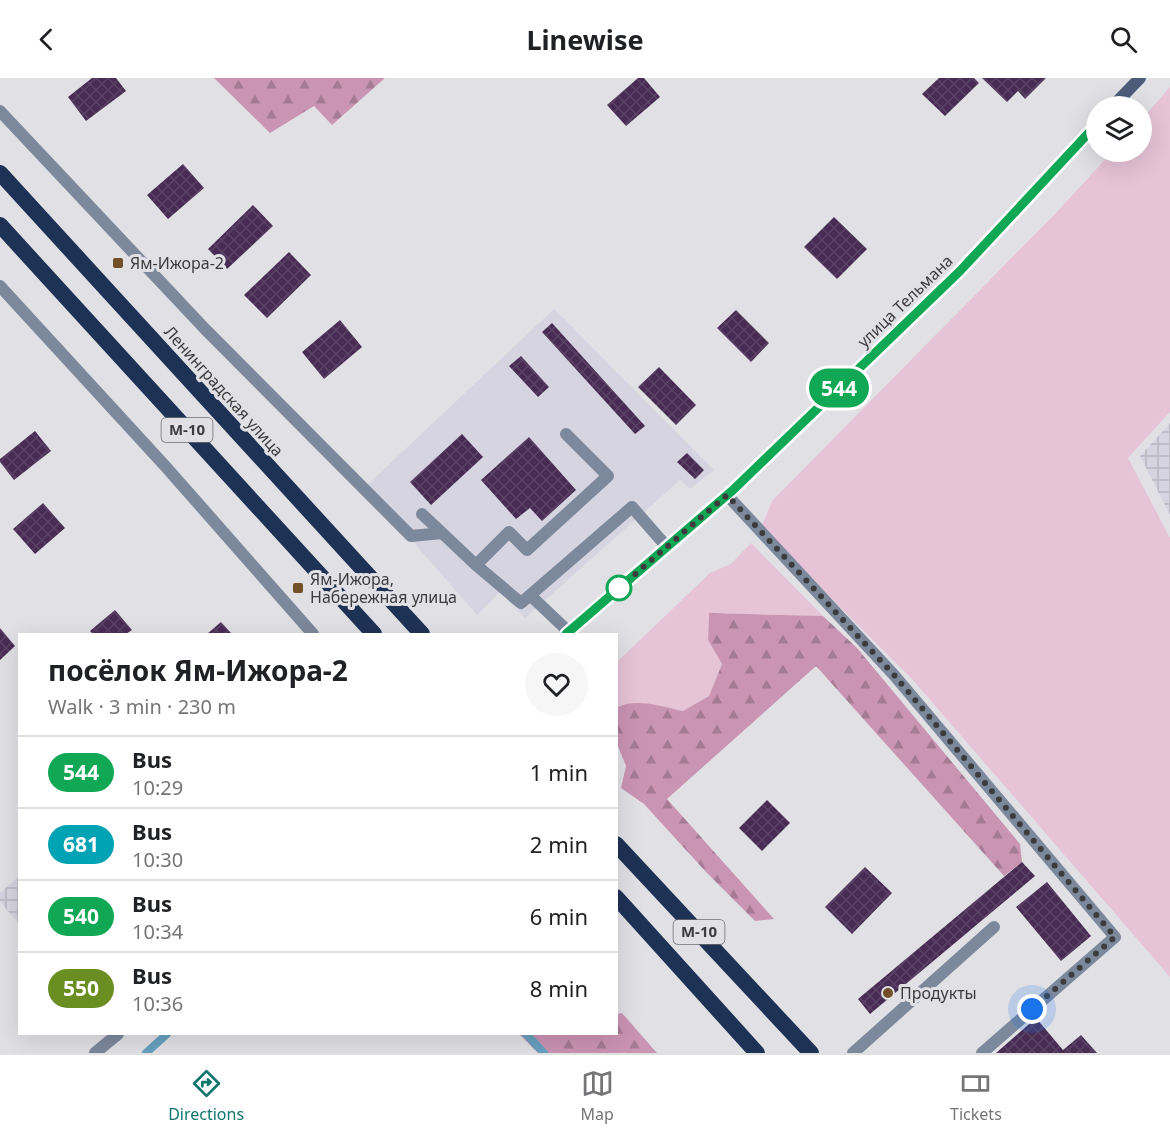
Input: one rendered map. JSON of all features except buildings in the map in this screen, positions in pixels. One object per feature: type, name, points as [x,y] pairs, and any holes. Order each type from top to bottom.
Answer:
[{"type":"highway","name":"Ленинградская улица","points":[[0,173],[421,633]]},
{"type":"highway","name":"М-10","points":[[0,225],[373,633]]},
{"type":"highway","name":"М-10","points":[[618,846],[811,1053]]},
{"type":"highway","name":"М-10","points":[[618,899],[756,1052]]},
{"type":"main road","points":[[1123,96],[1140,78]]},
{"type":"main road","name":"улица Тельмана","points":[[567,633],[727,495],[960,271],[1086,136]]},
{"type":"street","points":[[0,111],[205,329],[411,537],[442,533]]},
{"type":"street","points":[[0,286],[166,467],[312,633]]},
{"type":"street","points":[[476,565],[509,532],[527,550],[608,476],[566,434]]},
{"type":"street","points":[[727,495],[894,675],[1115,937],[982,1053]]},
{"type":"street","points":[[422,514],[476,565],[521,603],[632,507],[667,547]]},
{"type":"street","points":[[531,596],[567,633]]},
{"type":"street","points":[[854,1053],[994,927]]},
{"type":"street","points":[[95,1053],[116,1035]]},
{"type":"shaded area","points":[[1170,87],[1170,412],[1128,458],[1170,538],[1170,977],[912,679],[761,528],[772,501],[1055,214],[1103,162],[1152,162],[1152,108]]},
{"type":"shaded area","points":[[554,309],[714,470],[690,489],[680,480],[525,618],[500,592],[477,615],[365,487]]},
{"type":"shaded area","points":[[1170,423],[1170,515],[1140,456]]},
{"type":"shaded area","points":[[751,543],[823,616],[709,613],[708,640],[722,664],[709,696],[683,711],[648,704],[618,708],[618,661],[710,573],[731,564]]},
{"type":"shaded area","points":[[18,877],[18,923],[0,902],[0,893]]},
{"type":"green space","points":[[214,78],[385,78],[332,125],[314,106],[270,133]]},
{"type":"green space","points":[[709,613],[823,616],[857,648],[1020,844],[1022,862],[1004,876],[816,666],[667,799],[774,919],[755,921],[706,872],[644,804],[621,788],[626,766],[618,746],[618,707],[640,703],[683,711],[709,696],[722,664],[708,640]]},
{"type":"green space","points":[[622,1013],[657,1053],[538,1053],[520,1035],[618,1035],[618,1014]]},
{"type":"waterway","points":[[146,1053],[166,1035]]},
{"type":"waterway","points":[[527,1035],[544,1053]]},
{"type":"bus line","name":"544","points":[[567,633],[733,490],[960,271],[1086,136]]},
{"type":"place","name":"Ям-Ижора-2","points":[[118,263]]},
{"type":"place","name":"Ям-Ижора, Набережная улица","points":[[298,588]]},
{"type":"place","name":"Продукты","points":[[888,993]]},
{"type":"route","points":[[619,588],[727,495],[894,675],[1115,937],[1032,1009]]}]
